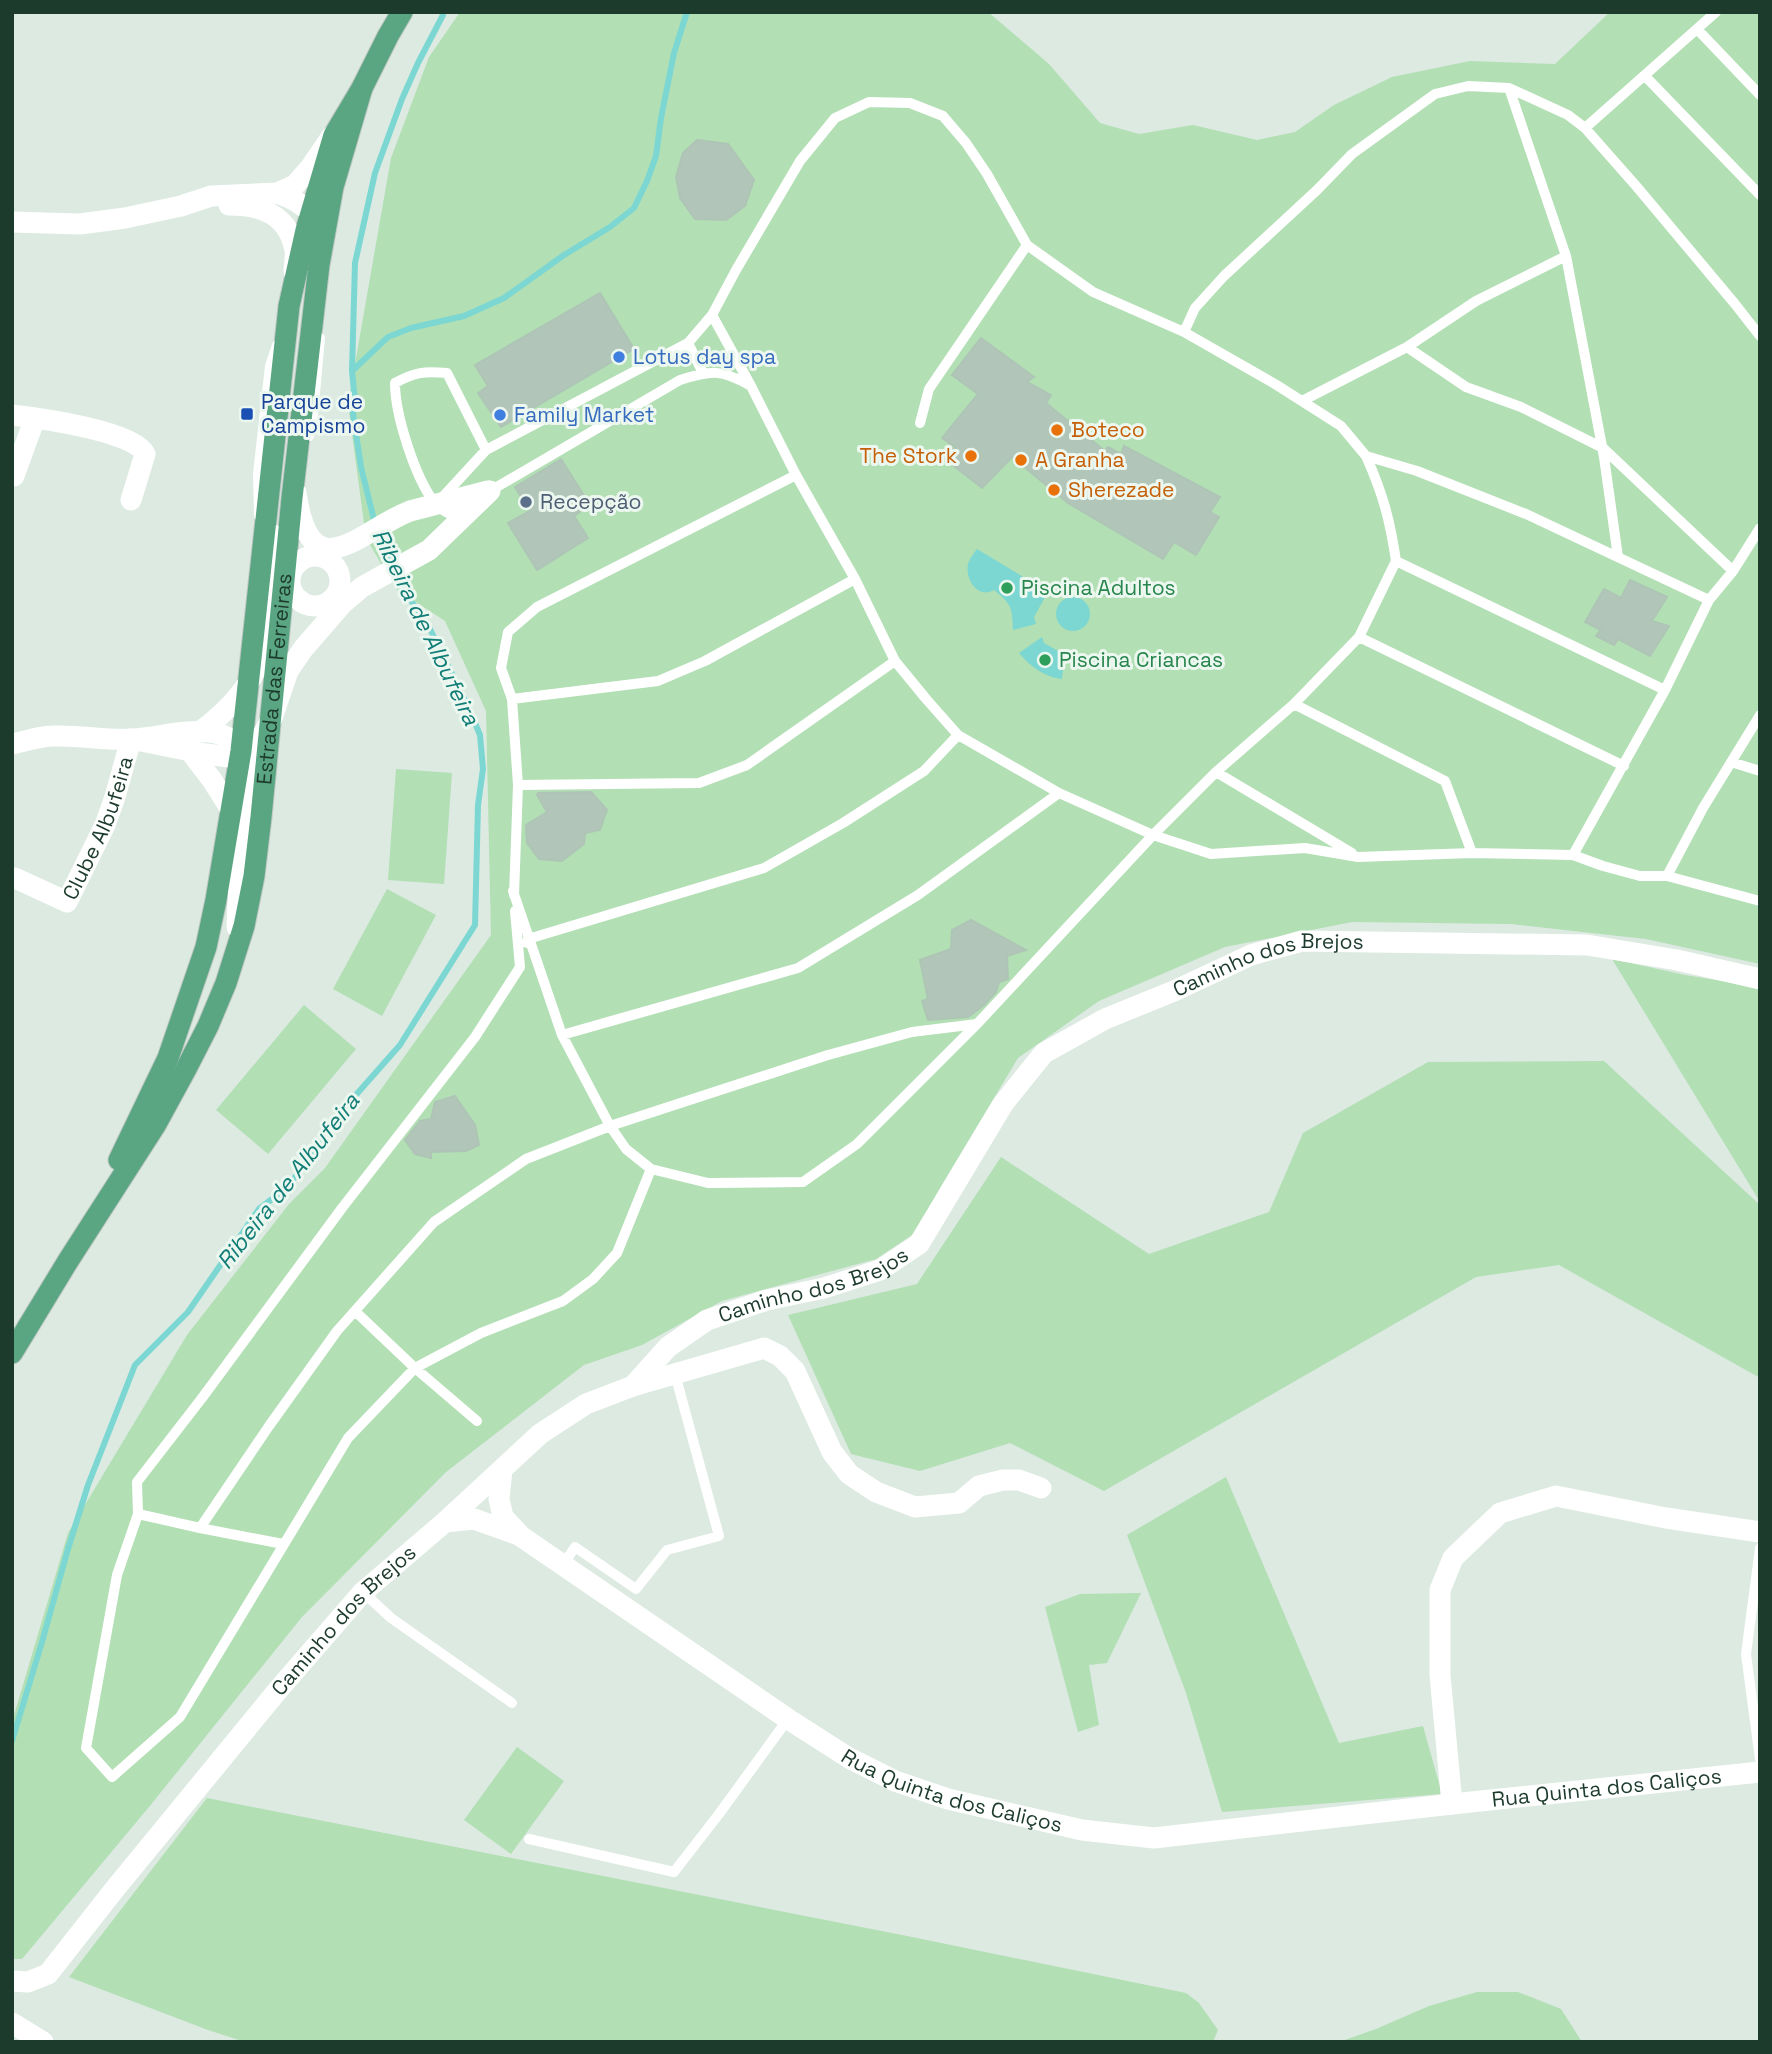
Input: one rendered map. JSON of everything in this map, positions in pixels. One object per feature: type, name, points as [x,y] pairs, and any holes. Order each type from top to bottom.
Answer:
[{"type":"main road","name":"Estrada das Ferreiras","points":[[84,1235],[168,1058],[206,947],[241,751],[291,297],[318,184],[334,135],[402,12]]},
{"type":"main road","name":"Estrada das Ferreiras","points":[[12,1353],[156,1124],[186,1069],[208,1026],[244,926],[254,876],[272,718],[320,255],[336,175],[362,88]]},
{"type":"street","points":[[274,203],[310,168],[334,135]]},
{"type":"street","points":[[12,222],[80,224],[181,206],[274,203],[303,218],[320,208],[336,175]]},
{"type":"street","points":[[274,203],[295,251],[291,297]]},
{"type":"street","points":[[311,215],[316,218],[320,255]]},
{"type":"street","points":[[279,387],[284,419],[271,551],[302,603]]},
{"type":"street","points":[[12,415],[113,434],[142,447],[145,454],[131,500]]},
{"type":"street","points":[[14,476],[35,418]]},
{"type":"street","points":[[295,478],[299,515],[305,530],[328,553],[340,578],[338,591],[322,626]]},
{"type":"street","points":[[201,731],[248,685],[263,650],[266,609],[270,596],[305,558],[328,553],[400,515],[490,491]]},
{"type":"street","points":[[12,744],[51,735],[131,739],[229,757],[250,750],[258,743],[272,718],[288,671],[342,604],[362,587],[429,550],[490,491]]},
{"type":"street","points":[[286,577],[290,580],[292,591],[302,603],[310,606],[326,604],[338,591]]},
{"type":"street","points":[[131,739],[201,731],[220,734],[236,742],[248,760],[252,792],[240,873],[236,951]]},
{"type":"street","name":"Clube Albufeira","points":[[15,878],[67,902],[105,825],[131,739]]},
{"type":"street","points":[[190,751],[231,810]]},
{"type":"street","name":"Caminho dos Brejos","points":[[12,1982],[28,1982],[48,1974],[243,1732],[363,1592],[540,1434],[586,1404],[632,1387],[668,1347],[707,1320],[767,1300],[824,1288],[880,1270],[919,1244],[1003,1104],[1044,1053],[1105,1019],[1251,955],[1302,942],[1587,945],[1677,960],[1760,979]]},
{"type":"street","points":[[632,1387],[764,1348],[780,1356],[794,1371],[832,1452],[849,1474],[876,1492],[915,1507],[959,1503],[979,1486],[1003,1480],[1019,1480],[1041,1488]]},
{"type":"street","points":[[502,1470],[499,1499],[503,1517],[519,1535]]},
{"type":"street","points":[[1452,1804],[1440,1675],[1440,1590],[1453,1558],[1500,1513],[1556,1496],[1666,1518],[1760,1532]]},
{"type":"street","points":[[445,1521],[474,1519],[519,1535]]},
{"type":"street","name":"Rua Quinta dos Caliços","points":[[519,1535],[849,1758],[895,1780],[948,1798],[1082,1830],[1154,1838],[1760,1772]]},
{"type":"street","points":[[12,2023],[43,2042]]},
{"type":"lane","points":[[1585,128],[1716,12]]},
{"type":"lane","points":[[1697,29],[1760,95]]},
{"type":"lane","points":[[1646,76],[1760,195]]},
{"type":"lane","points":[[1184,332],[1195,308],[1224,276],[1352,154],[1435,94],[1468,86],[1509,88],[1567,114],[1585,128],[1760,336]]},
{"type":"lane","points":[[1509,88],[1566,256],[1603,448],[1618,557]]},
{"type":"lane","points":[[435,505],[486,450],[688,343],[712,315],[800,161],[835,118],[869,102],[911,103],[943,116],[967,143],[1027,245],[1093,292],[1184,332],[1341,426],[1366,456],[1381,488],[1390,522],[1396,561],[1359,637],[1294,704],[1216,772],[1153,835],[977,1024],[857,1144],[803,1182],[708,1183],[651,1169],[626,1149],[610,1126],[562,1035],[513,891]]},
{"type":"lane","points":[[920,423],[929,390],[1027,245]]},
{"type":"lane","points":[[1301,401],[1407,347],[1476,301],[1566,256]]},
{"type":"lane","points":[[262,547],[257,502],[258,474],[270,366],[291,297]]},
{"type":"lane","points":[[712,315],[796,475],[855,579],[895,661],[926,701],[958,735],[1059,793],[1153,835],[1211,854],[1305,848],[1357,857],[1472,853],[1573,855],[1640,876],[1667,876],[1760,901]]},
{"type":"lane","points":[[688,343],[703,373]]},
{"type":"lane","points":[[1407,347],[1466,387],[1521,407],[1603,448],[1733,571]]},
{"type":"lane","points":[[462,519],[435,505],[420,477],[401,425],[395,400],[395,383],[412,374],[447,373],[486,450]]},
{"type":"lane","points":[[490,491],[680,380],[703,373],[730,374],[751,386]]},
{"type":"lane","points":[[1366,456],[1417,471],[1514,510],[1709,600]]},
{"type":"lane","points":[[520,967],[513,891],[518,785],[512,699],[501,668],[508,632],[537,607],[796,475]]},
{"type":"lane","points":[[1573,855],[1665,690],[1709,600],[1733,571],[1760,528]]},
{"type":"lane","points":[[1396,561],[1665,690]]},
{"type":"lane","points":[[512,699],[658,681],[705,661],[855,579]]},
{"type":"lane","points":[[1359,637],[1624,766]]},
{"type":"lane","points":[[518,785],[699,783],[747,765],[895,661]]},
{"type":"lane","points":[[1294,704],[1445,782],[1472,853]]},
{"type":"lane","points":[[1667,876],[1703,808],[1760,715]]},
{"type":"lane","points":[[528,939],[764,868],[843,823],[924,771],[958,735]]},
{"type":"lane","points":[[1731,762],[1760,771]]},
{"type":"lane","points":[[1216,772],[1357,857]]},
{"type":"lane","points":[[562,1035],[797,968],[918,895],[1059,793]]},
{"type":"lane","points":[[528,939],[520,967],[475,1037],[342,1208],[137,1482],[138,1514],[117,1575],[86,1748],[112,1777],[180,1717],[348,1438],[415,1368],[481,1334],[563,1301],[593,1279],[617,1254],[651,1169]]},
{"type":"lane","points":[[200,1528],[337,1331],[434,1222],[526,1159],[610,1126],[828,1055],[912,1032],[977,1024]]},
{"type":"lane","points":[[355,1311],[415,1368],[477,1421]]},
{"type":"lane","points":[[563,1565],[575,1547],[636,1589],[667,1550],[719,1536],[675,1374]]},
{"type":"lane","points":[[138,1514],[283,1544]]},
{"type":"lane","points":[[1760,1548],[1746,1654],[1760,1759]]},
{"type":"lane","points":[[363,1592],[391,1618],[512,1703]]},
{"type":"lane","points":[[529,1839],[674,1872],[788,1719]]},
{"type":"green space","points":[[460,12],[988,12],[1049,64],[1100,123],[1139,134],[1193,125],[1257,140],[1295,132],[1334,105],[1392,77],[1470,61],[1555,64],[1610,12],[1760,12],[1760,964],[1646,939],[1511,924],[1352,922],[1225,947],[1099,1001],[1018,1058],[915,1233],[876,1259],[722,1301],[642,1345],[584,1365],[446,1472],[302,1617],[22,1959],[12,1959],[12,1722],[68,1533],[187,1335],[289,1204],[325,1168],[491,935],[486,711],[445,621],[396,589],[366,538],[348,404],[391,158],[429,57]]},
{"type":"green space","points":[[396,769],[452,773],[444,884],[388,880]]},
{"type":"green space","points":[[387,889],[436,915],[382,1016],[333,989]]},
{"type":"green space","points":[[1612,959],[1685,975],[1760,987],[1760,1202]]},
{"type":"green space","points":[[304,1005],[356,1049],[268,1154],[216,1110]]},
{"type":"green space","points":[[1604,1061],[1760,1205],[1760,1378],[1559,1265],[1476,1277],[1104,1491],[1010,1443],[920,1471],[851,1454],[788,1315],[917,1284],[1001,1157],[1149,1254],[1269,1212],[1303,1133],[1428,1062]]},
{"type":"green space","points":[[1226,1477],[1339,1743],[1423,1726],[1442,1794],[1222,1812],[1186,1693],[1127,1535]]},
{"type":"green space","points":[[1141,1593],[1107,1663],[1089,1665],[1099,1725],[1078,1732],[1045,1607],[1080,1594]]},
{"type":"green space","points":[[517,1747],[564,1781],[511,1854],[464,1820]]},
{"type":"green space","points":[[207,1798],[1186,1993],[1199,2003],[1218,2030],[1213,2042],[245,2042],[69,1977]]},
{"type":"green space","points":[[1477,1992],[1518,1992],[1561,2009],[1582,2042],[1339,2042],[1429,2006]]},
{"type":"water","name":"Piscina Adultos","points":[[977,549],[1048,592],[1034,617],[1036,624],[1013,630],[1012,612],[1005,600],[994,590],[983,592],[974,586],[969,576],[968,564]]},
{"type":"water","name":"Piscina Adultos","points":[[1073,597],[1085,602],[1090,614],[1085,626],[1073,631],[1061,626],[1056,614],[1061,602]]},
{"type":"water","name":"Piscina Criancas","points":[[1042,637],[1044,643],[1065,655],[1062,679],[1038,670],[1019,653]]},
{"type":"building","points":[[697,140],[728,144],[754,180],[745,206],[726,220],[695,219],[680,198],[676,177],[683,153]]},
{"type":"building","points":[[600,293],[634,349],[501,427],[478,393],[488,386],[475,365]]},
{"type":"building","points":[[981,338],[1034,377],[1027,382],[1051,395],[1046,403],[1105,451],[1108,447],[1121,454],[1124,446],[1220,497],[1210,512],[1219,517],[1196,555],[1174,542],[1163,559],[1068,503],[1012,457],[982,488],[945,459],[955,447],[942,438],[978,394],[952,375]]},
{"type":"building","points":[[561,459],[590,505],[574,516],[588,538],[537,570],[508,523],[530,511],[515,487]]},
{"type":"building","points":[[1630,580],[1667,597],[1652,621],[1669,626],[1650,656],[1618,639],[1614,645],[1596,636],[1601,630],[1585,622],[1604,589],[1621,598]]},
{"type":"building","points":[[591,792],[607,810],[600,830],[585,833],[584,844],[562,861],[539,859],[527,843],[526,825],[547,812],[538,793]]},
{"type":"building","points":[[971,920],[1026,950],[1007,956],[1008,979],[999,982],[996,992],[968,1017],[928,1020],[922,1001],[928,999],[920,960],[951,949],[952,930]]},
{"type":"building","points":[[455,1096],[475,1125],[479,1145],[466,1151],[431,1152],[431,1158],[415,1154],[405,1140],[420,1121],[431,1119],[435,1102]]},
{"type":"waterway","points":[[352,371],[355,263],[375,173],[402,99],[443,15],[442,12]]},
{"type":"waterway","name":"Ribeira de Albufeira","points":[[12,1741],[88,1485],[135,1365],[188,1312],[259,1209],[285,1189],[318,1150],[340,1113],[400,1045],[475,925],[478,805],[483,769],[480,735],[426,621],[405,593],[379,540],[361,467],[353,414],[355,401],[352,371],[388,337],[411,328],[464,316],[504,298],[634,208],[656,156],[674,53],[687,12]]},
{"type":"place","name":"Lotus day spa","points":[[619,357]]},
{"type":"place","name":"Parque de Campismo","points":[[247,414]]},
{"type":"place","name":"Family Market","points":[[500,415]]},
{"type":"place","name":"Boteco","points":[[1057,430]]},
{"type":"place","name":"The Stork","points":[[971,456]]},
{"type":"place","name":"A Granha","points":[[1021,460]]},
{"type":"place","name":"Sherezade","points":[[1054,490]]},
{"type":"place","name":"Recepção","points":[[526,502]]},
{"type":"place","name":"Piscina Adultos","points":[[1007,588]]},
{"type":"place","name":"Piscina Criancas","points":[[1045,660]]}]
